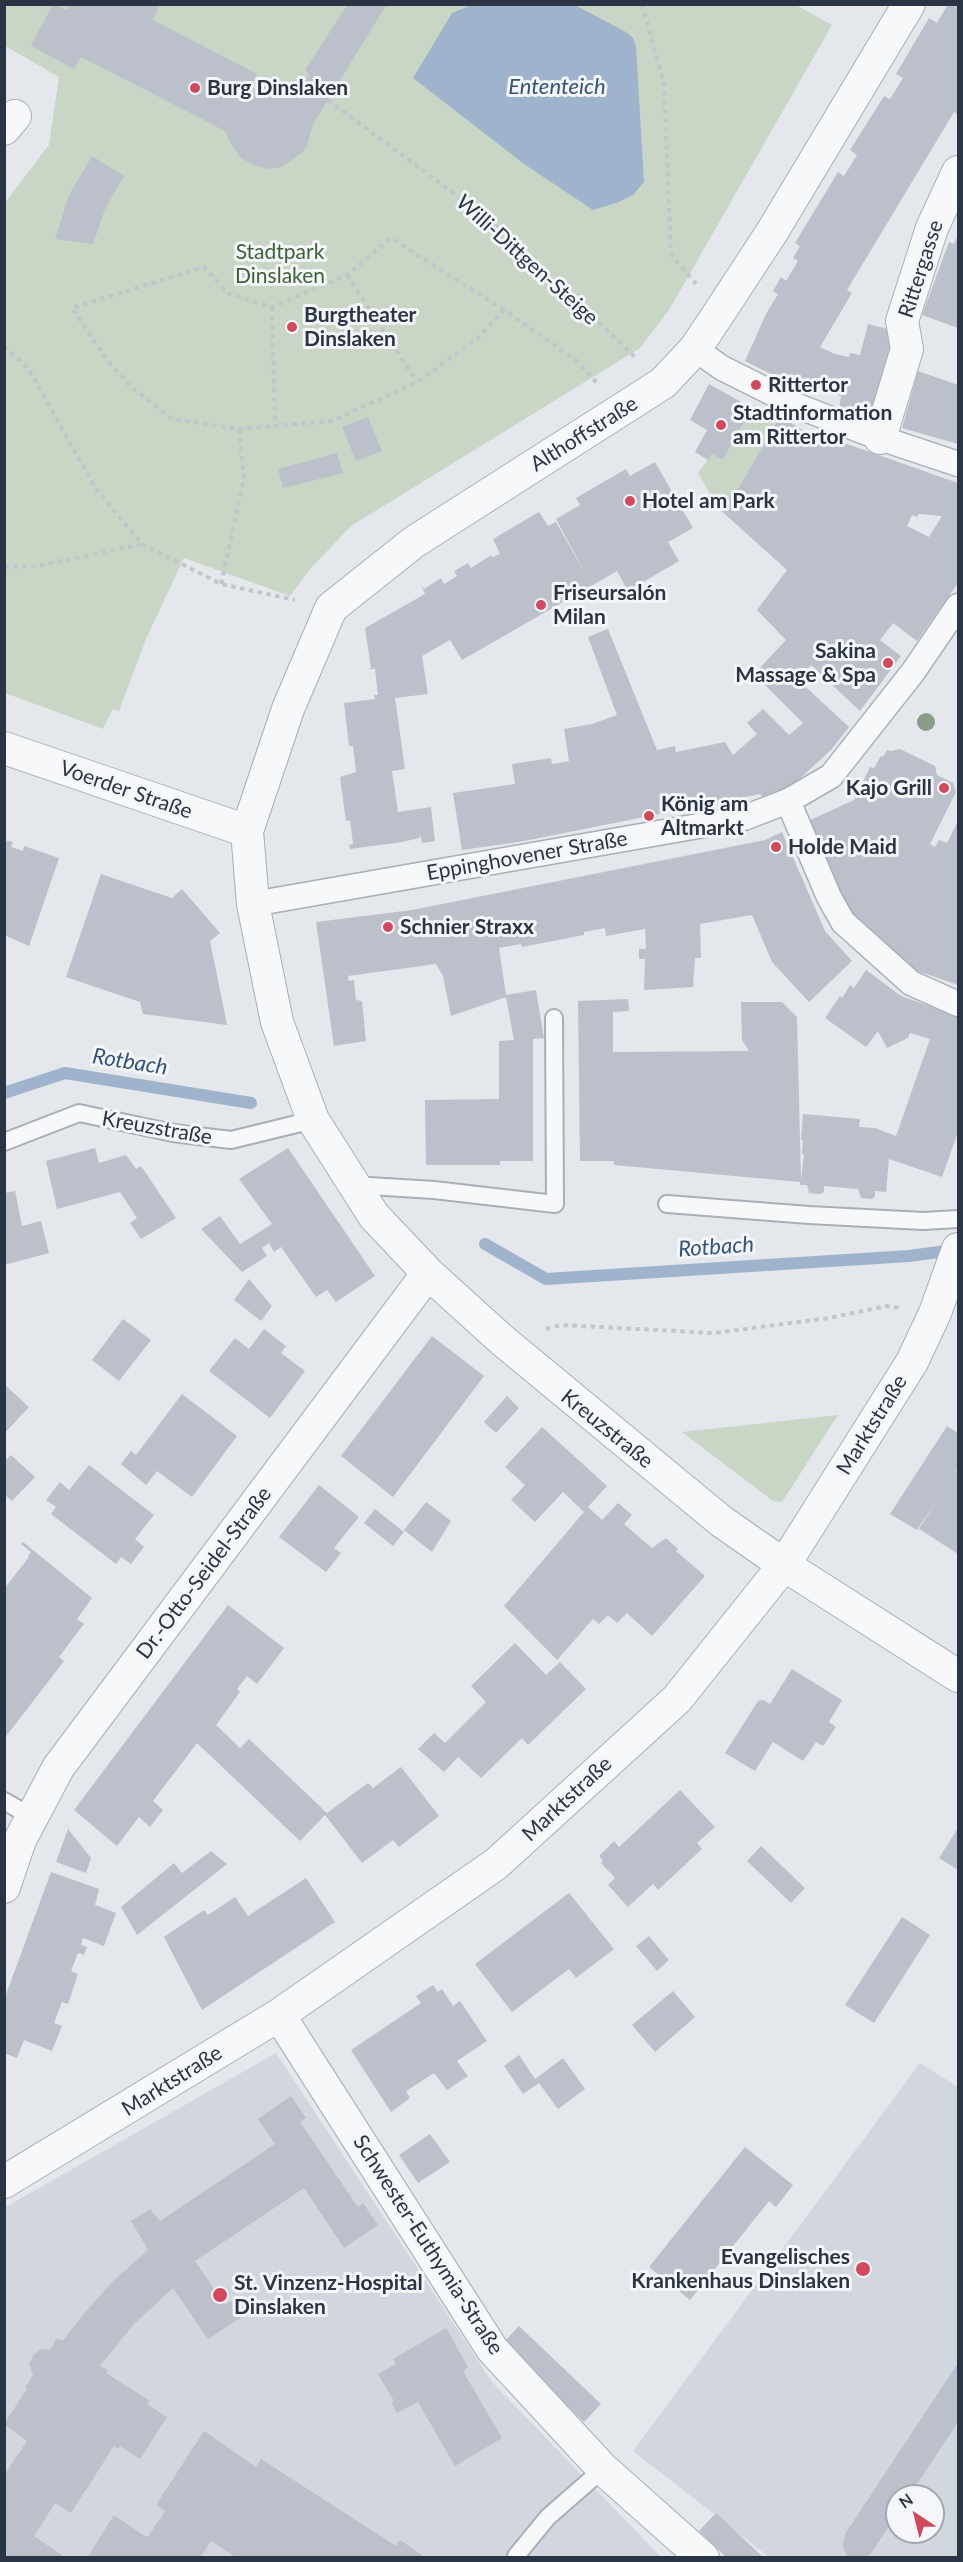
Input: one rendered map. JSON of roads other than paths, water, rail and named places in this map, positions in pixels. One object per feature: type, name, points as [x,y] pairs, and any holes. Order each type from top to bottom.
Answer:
[{"type":"street","name":"Althoffstraße","points":[[247,831],[288,709],[331,608],[414,542],[663,383],[695,350],[909,4]]},
{"type":"street","name":"Rittergasse","points":[[880,438],[907,349],[902,321],[932,228],[958,172]]},
{"type":"street","points":[[695,350],[722,368],[800,407],[880,438],[958,464]]},
{"type":"street","name":"Eppinghovener Straße","points":[[253,904],[744,818],[788,801],[831,776],[913,672],[958,606]]},
{"type":"street","name":"Voerder Straße","points":[[4,748],[247,831]]},
{"type":"street","points":[[788,801],[829,897],[843,922],[911,983],[958,1004]]},
{"type":"street","name":"Kreuzstraße","points":[[247,831],[253,904],[277,1022],[313,1120],[374,1216],[428,1273],[502,1340],[721,1521],[784,1565],[958,1676]]},
{"type":"street","name":"Marktstraße","points":[[4,2182],[279,2015],[496,1864],[677,1699],[784,1565],[912,1362],[939,1302],[958,1249]]},
{"type":"street","name":"Dr.-Otto-Seidel-Straße","points":[[4,1887],[21,1840],[58,1768],[428,1273]]},
{"type":"street","name":"Schwester-Euthymia-Straße","points":[[279,2015],[492,2349],[603,2469],[702,2558]]},
{"type":"lane","points":[[353,1185],[435,1190],[555,1204],[554,1018]]},
{"type":"lane","name":"Kreuzstraße","points":[[4,1142],[79,1113],[173,1133],[231,1140],[313,1120]]},
{"type":"lane","points":[[667,1204],[923,1221],[958,1219]]},
{"type":"lane","points":[[4,1801],[32,1816]]},
{"type":"lane","points":[[516,2556],[548,2517],[603,2469]]},
{"type":"water","name":"Ententeich","points":[[474,4],[575,5],[633,38],[636,47],[644,182],[633,195],[593,210],[524,164],[413,78],[452,13]]},
{"type":"waterway","name":"Rotbach","points":[[4,1093],[65,1073],[251,1103]]},
{"type":"waterway","name":"Rotbach","points":[[485,1244],[546,1279],[909,1256],[954,1250]]},
{"type":"place","name":"Burg Dinslaken","points":[[195,88]]},
{"type":"place","name":"Burgtheater Dinslaken","points":[[292,327]]},
{"type":"place","name":"Rittertor","points":[[756,385]]},
{"type":"place","name":"Stadtinformation am Rittertor","points":[[721,425]]},
{"type":"place","name":"Hotel am Park","points":[[630,501]]},
{"type":"place","name":"Friseursalón Milan","points":[[541,605]]},
{"type":"place","name":"Sakina Massage & Spa","points":[[888,663]]},
{"type":"place","name":"Kajo Grill","points":[[944,788]]},
{"type":"place","name":"König am Altmarkt","points":[[649,816]]},
{"type":"place","name":"Holde Maid","points":[[776,847]]},
{"type":"place","name":"Schnier Straxx","points":[[388,927]]},
{"type":"place","name":"Evangelisches Krankenhaus Dinslaken","points":[[863,2269]]},
{"type":"place","name":"St. Vinzenz-Hospital Dinslaken","points":[[220,2295]]},
{"type":"park label","name":"Stadtpark Dinslaken","points":[[280,264]]}]
